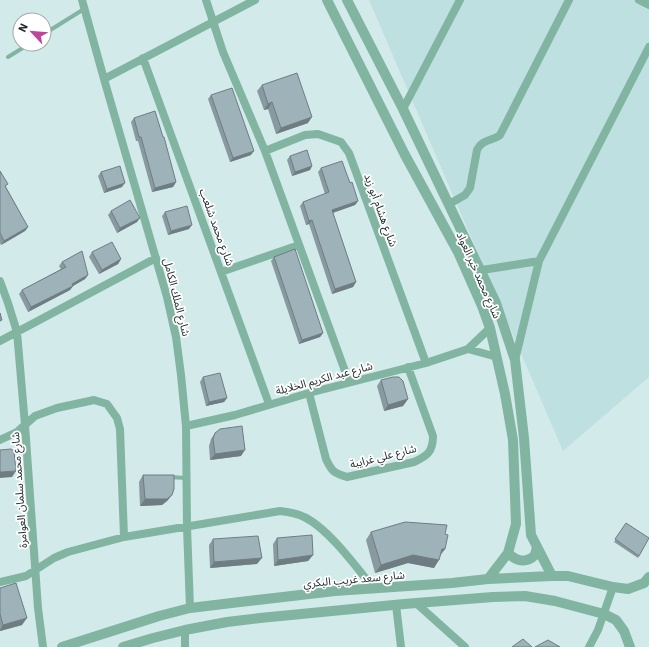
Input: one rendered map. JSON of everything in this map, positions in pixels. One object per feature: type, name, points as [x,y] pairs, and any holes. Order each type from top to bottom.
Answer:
[{"type":"street","name":"شارع الملك الكامل","points":[[82,0],[167,297],[176,337],[186,426],[187,527],[190,608]]},
{"type":"street","points":[[206,0],[223,52],[265,151],[349,382]]},
{"type":"street","points":[[104,79],[255,0]]},
{"type":"street","name":"شارع محمد خير العواد","points":[[328,0],[405,155],[458,252],[490,328],[505,394],[514,447],[516,524],[508,553],[488,579]]},
{"type":"street","name":"شارع محمد خير العواد","points":[[347,0],[403,109],[482,270],[496,304],[515,360],[524,438],[532,535],[552,576]]},
{"type":"street","points":[[403,109],[460,0]]},
{"type":"street","points":[[449,204],[465,195],[470,188],[478,146],[486,141],[497,138],[500,135],[569,0]]},
{"type":"street","points":[[639,0],[649,4]]},
{"type":"street","points":[[515,360],[539,261],[649,47]]},
{"type":"street","name":"شارع محمد شلعب","points":[[143,58],[269,404]]},
{"type":"street","name":"شارع هشام أبو زيد","points":[[265,151],[306,135],[318,134],[341,142],[349,153],[426,363]]},
{"type":"street","points":[[221,272],[300,245]]},
{"type":"street","points":[[0,341],[156,258]]},
{"type":"street","points":[[482,270],[539,261]]},
{"type":"street","name":"شارع محمد سلمان العوامرة","points":[[0,281],[17,332],[35,570],[43,647]]},
{"type":"street","name":"شارع عبد الكريم الخلايلة","points":[[186,426],[235,415],[349,382],[426,363],[468,349],[490,328]]},
{"type":"street","points":[[468,349],[497,357]]},
{"type":"street","name":"شارع علي غرايبة","points":[[309,393],[326,459],[330,469],[337,474],[347,477],[414,462],[424,457],[431,450],[433,436],[408,367]]},
{"type":"street","points":[[0,440],[17,432],[35,416],[57,408],[94,400],[107,404],[117,418],[120,429],[124,537]]},
{"type":"street","points":[[0,582],[26,576],[54,558],[68,552],[124,537],[280,511],[294,513],[305,517],[322,530],[350,559],[374,589]]},
{"type":"street","points":[[508,553],[515,559],[525,561],[535,555],[537,547]]},
{"type":"street","name":"شارع سعد غريب البكري","points":[[62,647],[158,616],[190,608],[335,591],[488,579],[552,576],[568,576],[613,587],[628,589],[644,583],[649,576]]},
{"type":"street","points":[[589,647],[604,614],[613,587]]},
{"type":"street","points":[[123,647],[185,630],[247,619],[396,604],[525,596],[555,601],[604,614],[616,620],[624,631],[630,647]]},
{"type":"street","points":[[416,603],[465,647]]},
{"type":"street","points":[[396,604],[401,647]]},
{"type":"street","points":[[185,630],[185,647]]},
{"type":"lane","points":[[52,29],[85,9]]},
{"type":"lane","points":[[8,57],[16,52]]},
{"type":"lane","points":[[166,477],[186,478]]},
{"type":"shaded area","points":[[369,0],[649,0],[649,377],[563,451]]},
{"type":"building","points":[[297,73],[312,117],[281,128],[272,102],[268,104],[262,85]]},
{"type":"building","points":[[232,88],[254,151],[233,158],[211,95]]},
{"type":"building","points":[[155,111],[164,137],[176,182],[155,188],[141,137],[139,137],[134,118]]},
{"type":"building","points":[[307,150],[312,166],[295,172],[290,156]]},
{"type":"building","points":[[342,161],[350,183],[352,182],[358,201],[332,210],[356,282],[335,289],[312,220],[309,221],[303,202],[329,192],[321,168]]},
{"type":"building","points":[[120,166],[125,183],[107,189],[101,172]]},
{"type":"building","points":[[0,171],[8,184],[5,186],[28,227],[4,241],[0,233]]},
{"type":"building","points":[[130,200],[140,218],[120,228],[111,211]]},
{"type":"building","points":[[187,206],[192,225],[171,231],[165,212]]},
{"type":"building","points":[[112,242],[121,259],[102,270],[92,252]]},
{"type":"building","points":[[295,249],[323,333],[302,340],[274,257]]},
{"type":"building","points":[[82,251],[88,275],[72,284],[73,286],[31,307],[22,290],[66,267],[62,262]]},
{"type":"building","points":[[220,373],[227,398],[209,402],[203,377]]},
{"type":"building","points":[[399,377],[403,381],[408,399],[388,405],[381,380]]},
{"type":"building","points":[[242,426],[245,450],[215,454],[213,439],[215,433],[220,429]]},
{"type":"building","points":[[11,449],[14,451],[16,471],[0,472],[0,450]]},
{"type":"building","points":[[143,475],[174,475],[174,489],[172,495],[167,499],[145,499]]},
{"type":"building","points":[[405,522],[447,525],[445,534],[448,535],[445,549],[442,549],[439,560],[413,555],[381,565],[371,532]]},
{"type":"building","points":[[626,523],[649,538],[639,556],[615,539]]},
{"type":"building","points":[[312,535],[313,555],[278,560],[277,538]]},
{"type":"building","points":[[258,536],[262,558],[214,562],[213,539]]},
{"type":"building","points":[[16,583],[27,618],[3,625],[0,614],[0,588]]},
{"type":"building","points":[[523,639],[532,647],[512,647]]},
{"type":"building","points":[[548,640],[560,647],[535,647]]}]
